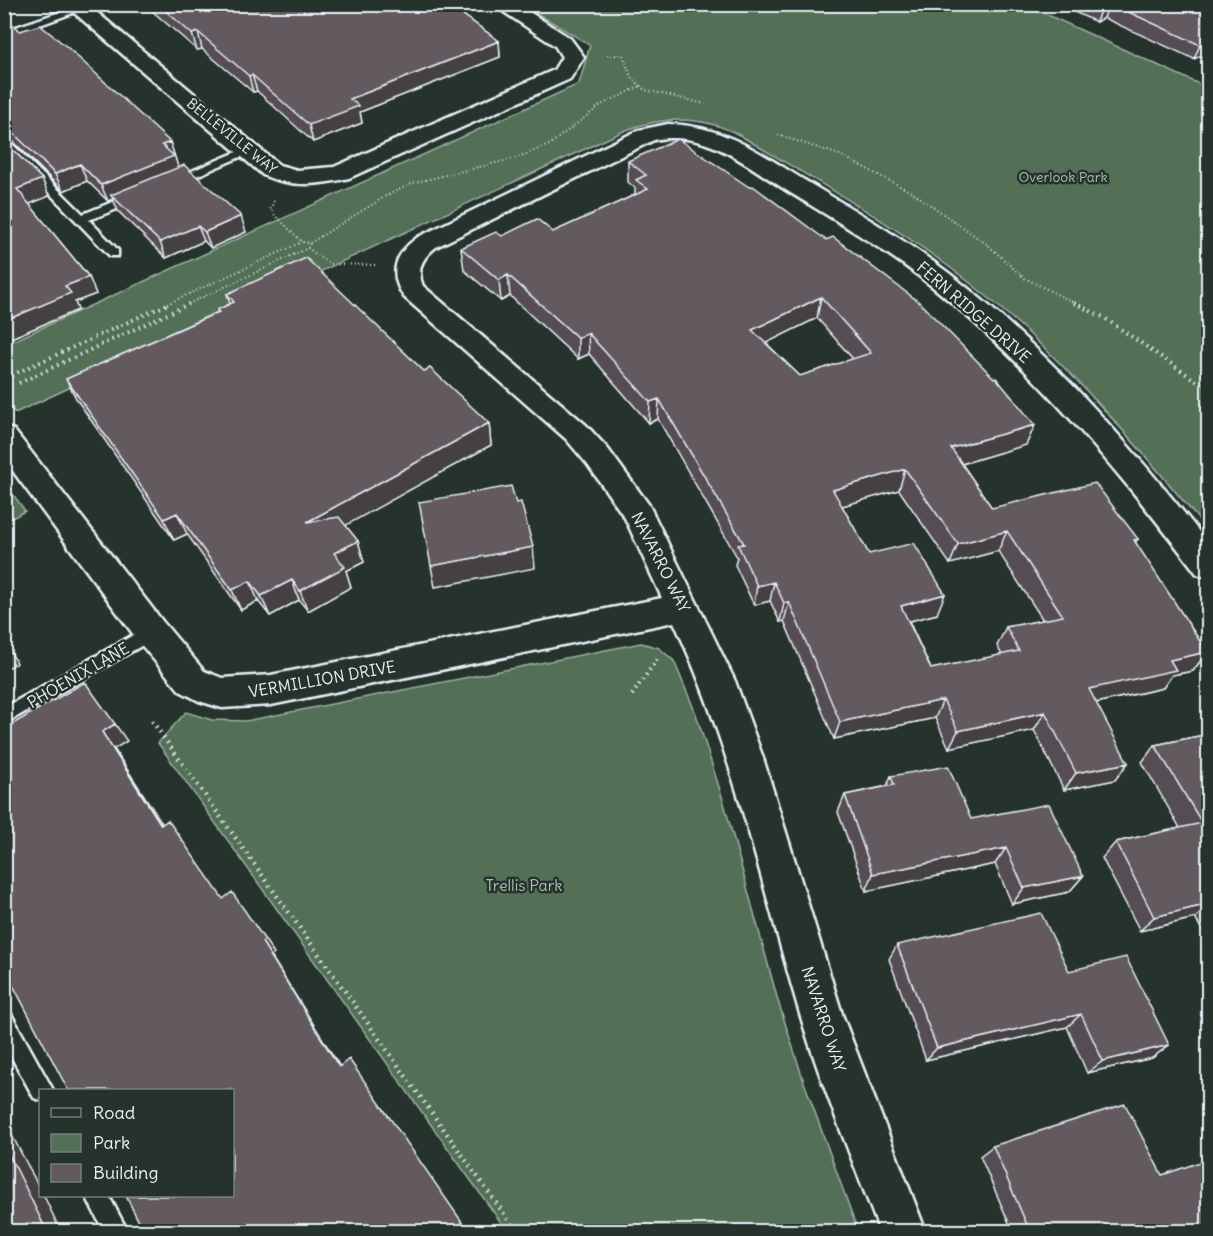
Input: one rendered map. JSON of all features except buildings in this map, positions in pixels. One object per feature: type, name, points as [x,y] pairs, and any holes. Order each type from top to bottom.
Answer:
[{"type":"street","name":"BELLEVILLE WAY","points":[[76,7],[271,170],[291,177],[315,177],[341,173],[554,79],[567,69],[573,57],[563,42],[502,4]]},
{"type":"street","name":"FERN RIDGE DRIVE","points":[[684,129],[702,132],[719,139],[873,232],[961,297],[1081,412],[1125,461],[1209,565]]},
{"type":"street","name":"NAVARRO WAY","points":[[684,129],[665,130],[647,135],[427,242],[409,259],[406,272],[413,291],[551,409],[598,457],[638,513],[717,681],[745,758],[822,1017],[903,1232]]},
{"type":"street","name":"VERMILLION DRIVE","points":[[4,437],[151,632],[192,681],[211,691],[237,694],[282,688],[684,607]]},
{"type":"lane","points":[[4,35],[76,7]]},
{"type":"lane","points":[[4,139],[114,253]]},
{"type":"lane","points":[[164,186],[248,151]]},
{"type":"lane","points":[[82,219],[143,194]]},
{"type":"lane","name":"PHOENIX LANE","points":[[4,717],[151,632]]},
{"type":"lane","points":[[4,1021],[41,1089]]},
{"type":"lane","points":[[99,1197],[117,1232]]},
{"type":"path","points":[[622,55],[627,61],[630,76],[641,86],[708,105]]},
{"type":"path","points":[[12,375],[302,242],[310,243],[332,232],[367,207],[413,183],[511,159],[549,145],[570,132],[597,108],[641,86]]},
{"type":"path","points":[[774,134],[840,155],[915,194],[988,245],[1024,278],[1103,317],[1209,389]]},
{"type":"path","points":[[275,200],[270,210],[302,242]]},
{"type":"path","points":[[19,383],[308,248],[310,243]]},
{"type":"path","points":[[308,248],[329,264],[383,266]]},
{"type":"path","points":[[175,300],[181,307]]},
{"type":"path","points":[[159,308],[165,314]]},
{"type":"path","points":[[632,694],[658,658]]},
{"type":"path","points":[[152,721],[518,1232]]},
{"type":"green space","name":"Overlook Park","points":[[523,5],[1026,5],[1208,88],[1208,531],[1125,433],[1066,369],[1003,310],[970,283],[887,224],[741,136],[713,125],[684,120],[655,122],[626,130],[15,413],[5,400],[4,345],[579,84],[590,45]]},
{"type":"green space","points":[[5,483],[25,511],[4,522]]},
{"type":"green space","name":"Trellis Park","points":[[641,643],[659,648],[674,661],[696,714],[724,803],[778,1001],[804,1082],[858,1231],[507,1231],[158,743],[186,712],[212,720],[246,721]]}]
